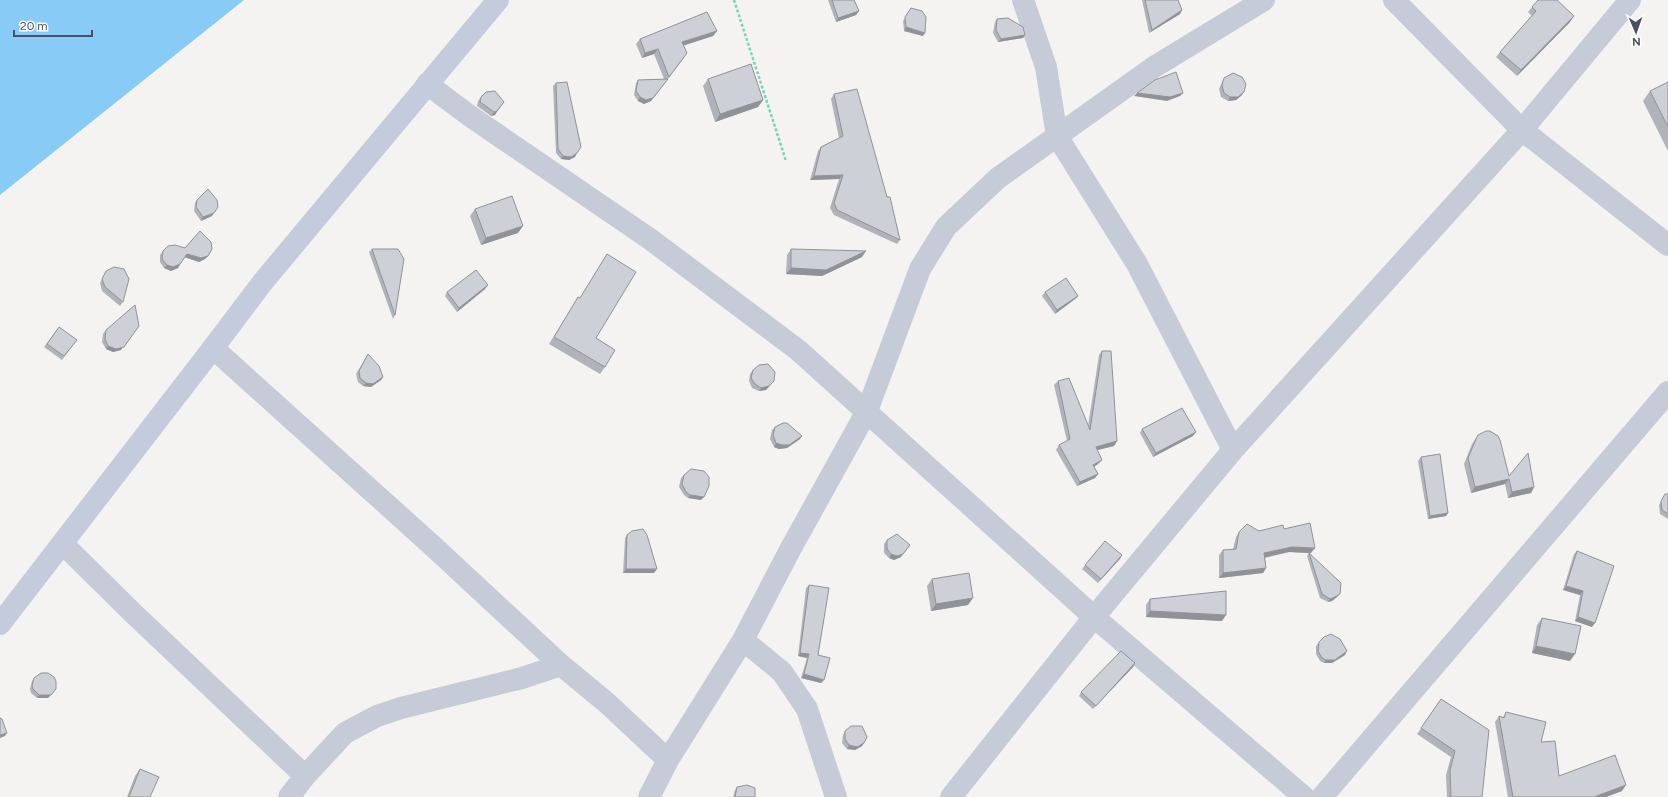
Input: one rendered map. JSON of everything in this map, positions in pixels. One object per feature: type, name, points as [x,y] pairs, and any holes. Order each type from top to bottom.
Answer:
[{"type":"main road","points":[[0,624],[63,544],[262,283],[498,0]]},
{"type":"street","points":[[1023,0],[1046,67],[1057,136],[1137,264],[1233,450]]},
{"type":"street","points":[[649,797],[668,760],[744,640],[791,548],[867,411],[920,269],[946,227],[998,178],[1154,67],[1264,0]]},
{"type":"street","points":[[1394,0],[1522,130],[1668,245]]},
{"type":"street","points":[[951,797],[1094,617],[1233,450],[1522,130],[1630,0]]},
{"type":"street","points":[[427,84],[470,116],[650,239],[798,350],[1094,617],[1304,797]]},
{"type":"street","points":[[213,348],[435,548],[561,665],[607,703],[668,760]]},
{"type":"street","points":[[1322,797],[1668,392]]},
{"type":"street","points":[[63,544],[134,614],[305,776]]},
{"type":"street","points":[[744,640],[782,672],[807,709],[836,797]]},
{"type":"street","points":[[289,797],[305,776],[345,733],[377,716],[401,708],[522,678],[561,665]]},
{"type":"path","points":[[734,0],[786,161]]},
{"type":"water","points":[[0,0],[244,0],[0,195]]},
{"type":"building","points":[[832,0],[854,0],[859,11],[838,18]]},
{"type":"building","points":[[1145,0],[1178,0],[1182,10],[1152,30]]},
{"type":"building","points":[[1538,0],[1557,0],[1574,16],[1521,70],[1500,52],[1536,11],[1532,7]]},
{"type":"building","points":[[911,8],[922,11],[926,17],[925,33],[906,27],[905,17]]},
{"type":"building","points":[[707,12],[717,31],[682,42],[687,53],[669,77],[658,49],[645,53],[640,39]]},
{"type":"building","points":[[1008,18],[1023,27],[1025,35],[1001,39],[996,30],[997,19]]},
{"type":"building","points":[[751,64],[763,100],[720,114],[708,79]]},
{"type":"building","points":[[1176,72],[1183,93],[1170,97],[1137,93],[1155,80]]},
{"type":"building","points":[[1233,73],[1242,77],[1246,84],[1244,92],[1238,97],[1230,97],[1224,93],[1222,85],[1224,78]]},
{"type":"building","points":[[668,79],[653,98],[646,100],[640,97],[636,91],[638,80]]},
{"type":"building","points":[[567,82],[581,147],[577,153],[571,157],[563,156],[558,149],[556,83]]},
{"type":"building","points":[[1668,82],[1668,127],[1650,91]]},
{"type":"building","points":[[857,89],[887,197],[890,197],[900,240],[837,210],[834,203],[843,175],[814,176],[821,147],[843,136],[834,94]]},
{"type":"building","points":[[495,91],[504,102],[497,111],[494,112],[480,102],[481,97],[486,92]]},
{"type":"building","points":[[208,189],[217,200],[218,207],[214,213],[203,217],[196,207],[197,200]]},
{"type":"building","points":[[512,196],[523,226],[486,238],[475,209]]},
{"type":"building","points":[[200,231],[211,242],[212,249],[208,256],[201,258],[187,254],[180,264],[173,267],[167,265],[162,259],[163,251],[168,246],[175,245],[185,248]]},
{"type":"building","points":[[372,249],[398,249],[404,259],[395,315]]},
{"type":"building","points":[[791,249],[866,251],[826,270],[791,268]]},
{"type":"building","points":[[607,254],[636,272],[596,338],[615,350],[605,367],[554,337],[578,297],[580,298]]},
{"type":"building","points":[[114,267],[124,269],[129,279],[123,302],[105,287],[102,279],[106,271]]},
{"type":"building","points":[[476,270],[488,285],[459,308],[447,292]]},
{"type":"building","points":[[1066,278],[1078,296],[1057,310],[1045,292]]},
{"type":"building","points":[[135,305],[139,326],[124,347],[116,349],[108,346],[105,339],[106,330]]},
{"type":"building","points":[[59,327],[77,340],[64,356],[47,344]]},
{"type":"building","points":[[1102,351],[1111,351],[1117,441],[1096,447],[1102,460],[1093,465],[1098,474],[1080,482],[1059,445],[1070,439],[1058,381],[1069,378],[1090,430]]},
{"type":"building","points":[[368,354],[379,366],[383,377],[373,384],[366,383],[360,378],[359,371]]},
{"type":"building","points":[[768,364],[775,372],[774,381],[769,386],[761,388],[755,384],[751,378],[753,370],[759,365]]},
{"type":"building","points":[[1182,408],[1196,432],[1156,453],[1142,429]]},
{"type":"building","points":[[783,423],[787,423],[802,436],[789,445],[776,443],[773,435],[775,427]]},
{"type":"building","points":[[1486,431],[1490,431],[1498,436],[1509,476],[1528,453],[1534,487],[1512,492],[1509,479],[1475,487],[1468,458],[1478,435]]},
{"type":"building","points":[[1440,454],[1448,513],[1430,516],[1421,457]]},
{"type":"building","points":[[691,469],[704,471],[709,477],[709,486],[704,497],[690,495],[686,492],[682,484],[684,475]]},
{"type":"building","points":[[1665,494],[1668,494],[1668,514],[1662,510],[1661,501]]},
{"type":"building","points":[[1310,523],[1315,548],[1292,547],[1264,553],[1266,568],[1223,573],[1223,550],[1236,549],[1239,532],[1247,524],[1259,531],[1283,525],[1284,529]]},
{"type":"building","points":[[643,529],[647,535],[657,569],[626,569],[627,535],[632,531]]},
{"type":"building","points":[[897,534],[910,545],[903,554],[897,556],[891,554],[887,549],[887,540]]},
{"type":"building","points":[[1105,541],[1122,555],[1101,579],[1085,565]]},
{"type":"building","points":[[1577,551],[1614,566],[1595,623],[1578,617],[1583,591],[1566,586]]},
{"type":"building","points":[[1309,553],[1341,583],[1340,594],[1330,599],[1322,594]]},
{"type":"building","points":[[969,573],[973,598],[936,604],[932,579]]},
{"type":"building","points":[[809,585],[829,588],[818,655],[830,658],[824,680],[804,674],[809,654],[800,653]]},
{"type":"building","points":[[1226,591],[1226,615],[1150,611],[1150,599]]},
{"type":"building","points":[[1542,618],[1581,626],[1575,654],[1536,646]]},
{"type":"building","points":[[1331,634],[1340,639],[1347,651],[1335,660],[1326,660],[1322,658],[1318,651],[1319,642],[1324,637]]},
{"type":"building","points":[[1121,651],[1135,663],[1096,706],[1081,692]]},
{"type":"building","points":[[41,673],[48,673],[54,677],[56,681],[56,689],[51,695],[39,695],[33,689],[32,686],[34,678]]},
{"type":"building","points":[[1441,699],[1489,730],[1482,797],[1451,797],[1450,770],[1455,751],[1421,728]]},
{"type":"building","points":[[1506,712],[1546,722],[1541,742],[1555,741],[1559,776],[1615,755],[1626,785],[1594,797],[1513,797],[1499,716],[1504,718]]},
{"type":"building","points":[[0,718],[2,719],[7,733],[0,735]]},
{"type":"building","points":[[851,726],[862,726],[867,737],[864,743],[857,747],[849,745],[845,739],[845,731]]},
{"type":"building","points":[[140,769],[159,777],[150,797],[129,797]]},
{"type":"building","points":[[747,785],[755,788],[755,797],[735,797],[737,787]]}]
